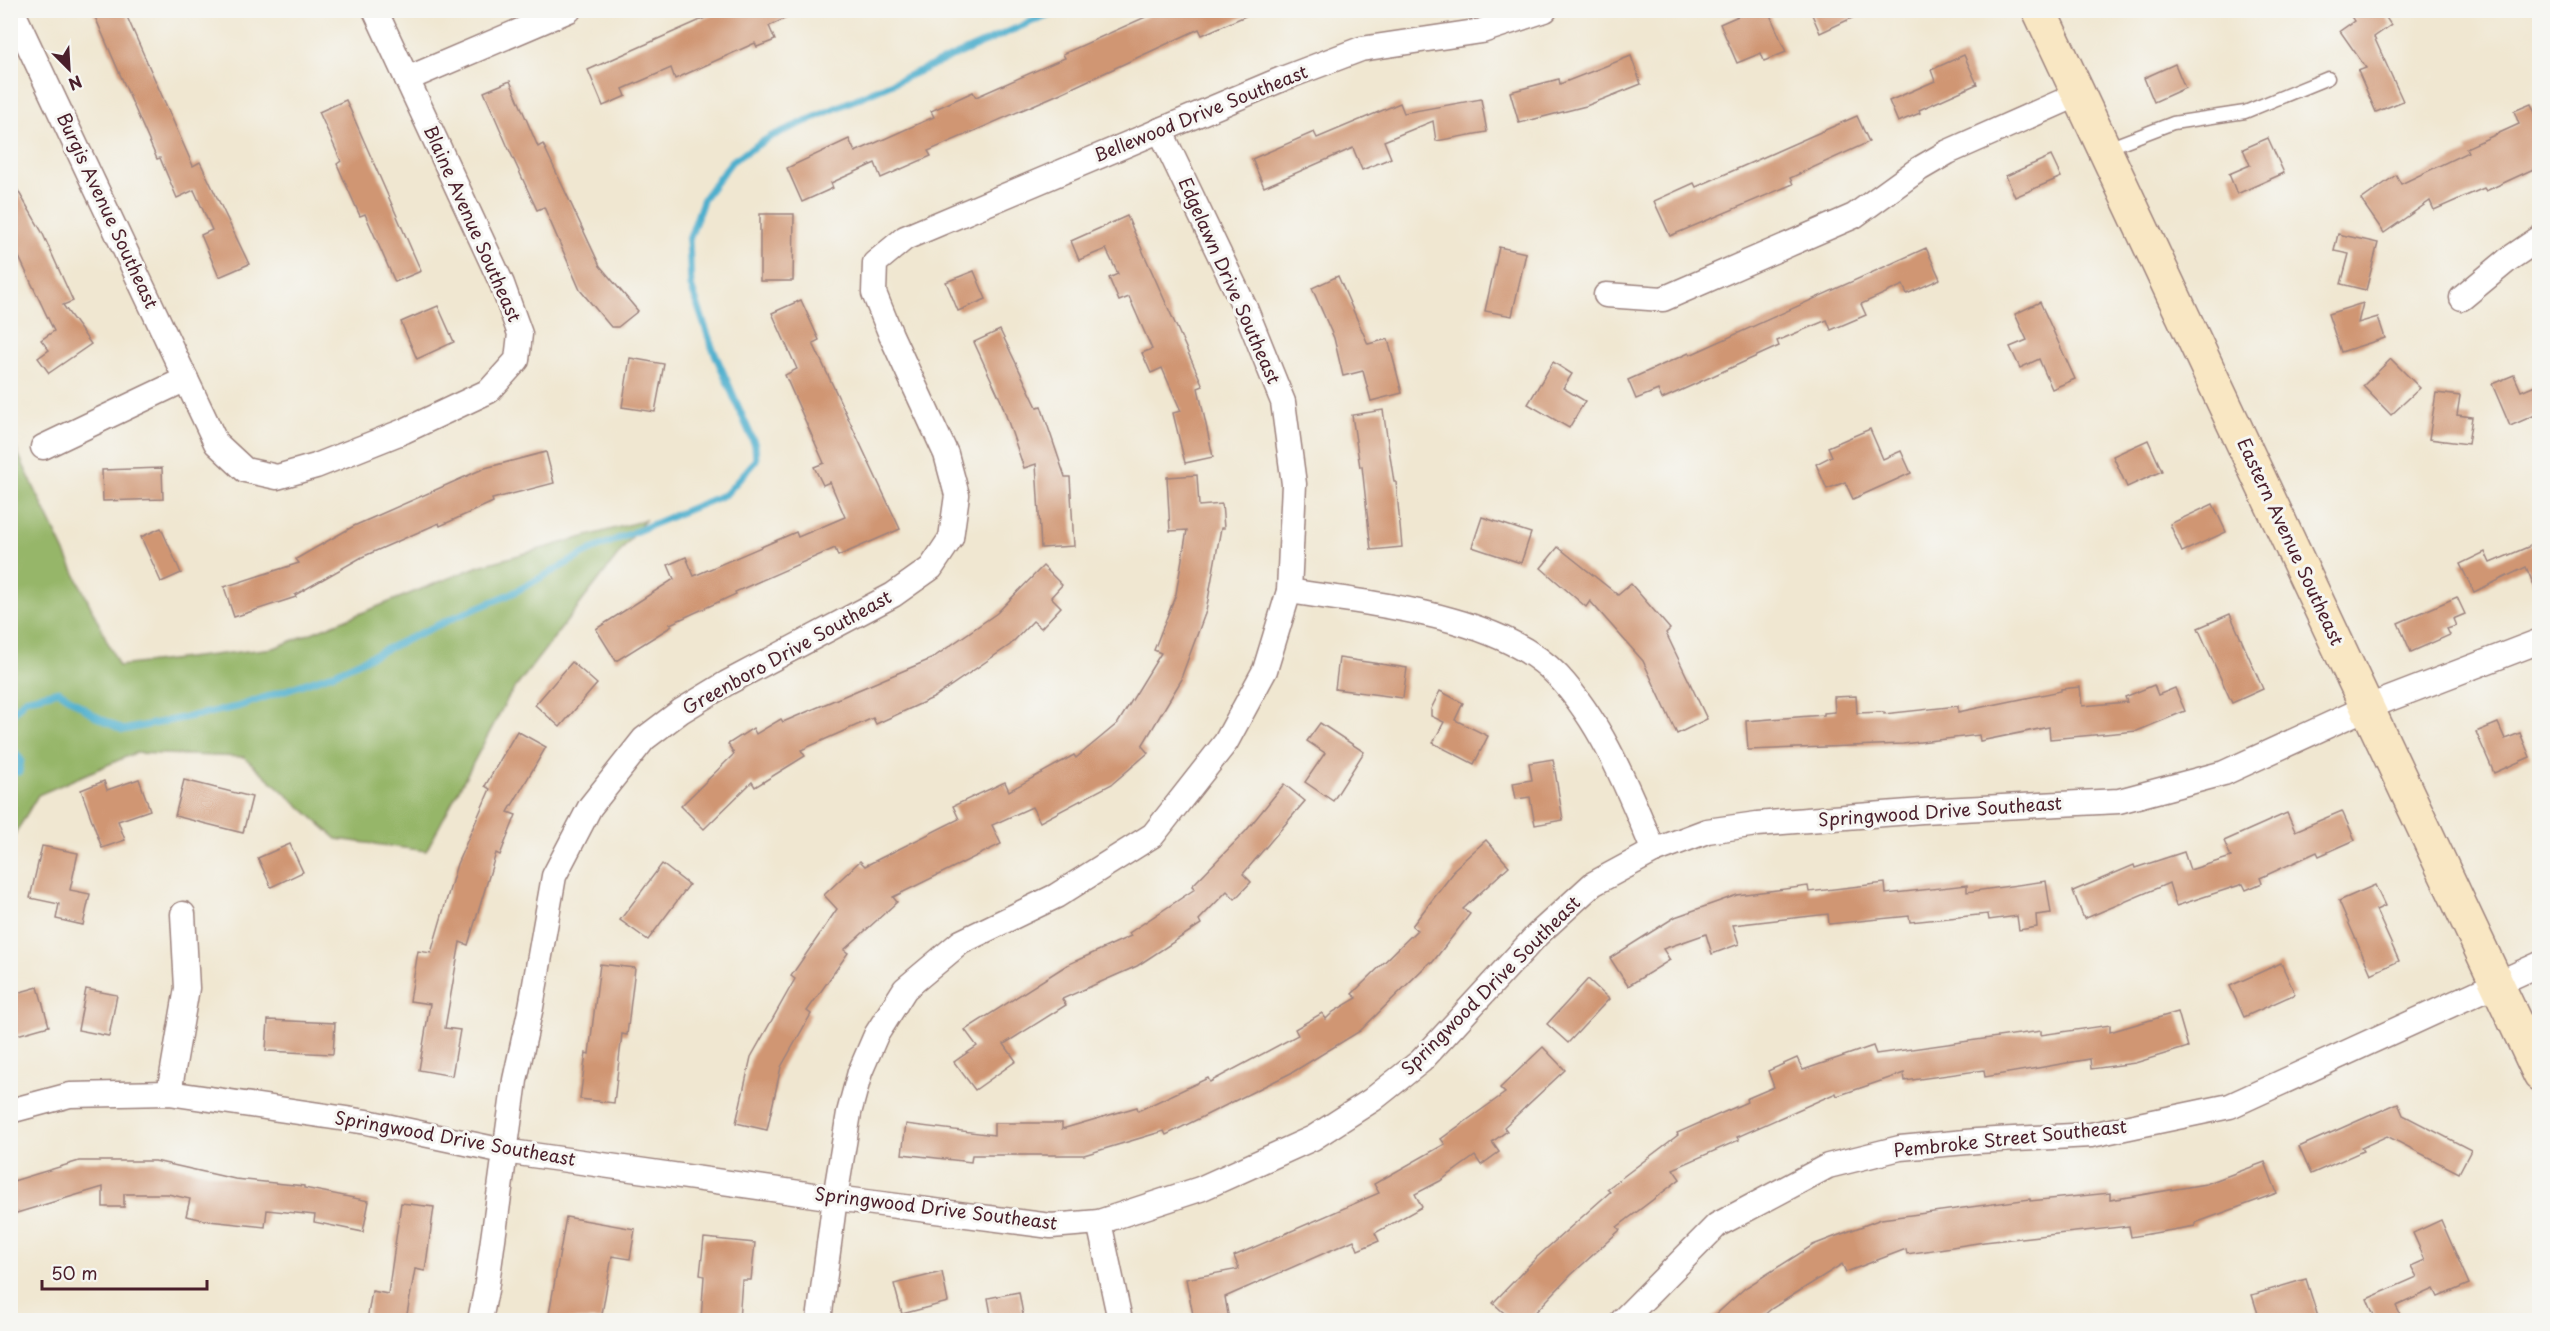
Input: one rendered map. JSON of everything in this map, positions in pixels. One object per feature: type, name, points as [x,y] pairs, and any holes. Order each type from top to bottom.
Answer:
[{"type":"street","name":"Burgis Avenue Southeast","points":[[12,10],[216,443],[245,470]]},
{"type":"street","name":"Blaine Avenue Southeast","points":[[245,470],[278,477],[316,466],[404,431],[489,391],[517,360],[520,334],[501,284],[375,10]]},
{"type":"street","points":[[407,79],[569,10]]},
{"type":"street","name":"Bellewood Drive Southeast","points":[[875,263],[905,238],[1160,130],[1361,49],[1482,31],[1545,10]]},
{"type":"street","name":"Eastern Avenue Southeast","points":[[2039,10],[2540,1075]]},
{"type":"street","points":[[1606,295],[1663,299],[1854,216],[1918,169],[1948,152],[2079,94]]},
{"type":"street","name":"Edgelawn Drive Southeast","points":[[819,1320],[834,1198],[849,1113],[860,1072],[876,1035],[905,990],[961,942],[1056,896],[1153,835],[1226,742],[1265,670],[1289,591],[1294,483],[1283,402],[1245,308],[1160,130]]},
{"type":"street","points":[[2462,298],[2509,259],[2540,238]]},
{"type":"street","name":"Greenboro Drive Southeast","points":[[480,1320],[514,1080],[531,1007],[554,876],[590,807],[644,739],[681,711],[727,683],[893,595],[931,568],[951,538],[957,495],[946,454],[874,293],[875,263]]},
{"type":"street","points":[[44,447],[186,379]]},
{"type":"street","points":[[1289,591],[1436,615],[1525,650],[1557,675],[1585,711],[1613,757],[1654,851]]},
{"type":"street","name":"Springwood Drive Southeast","points":[[10,1111],[70,1095],[169,1093],[367,1122],[504,1150],[834,1198],[1051,1226],[1099,1222],[1200,1190],[1313,1138],[1372,1100],[1421,1061],[1537,935],[1593,884],[1654,851],[1707,831],[1757,824],[1922,811],[2119,801],[2223,773],[2368,707],[2540,641]]},
{"type":"street","points":[[169,1093],[187,988],[183,914]]},
{"type":"street","name":"Pembroke Street Southeast","points":[[1623,1320],[1718,1225],[1828,1166],[1900,1148],[2091,1135],[2230,1106],[2540,964]]},
{"type":"street","points":[[1099,1222],[1120,1320]]},
{"type":"lane","points":[[2105,149],[2173,123],[2245,112],[2328,78]]},
{"type":"green space","points":[[11,439],[119,666],[274,648],[479,566],[645,520],[509,696],[426,851],[337,839],[244,757],[135,753],[38,795],[11,841]]},
{"type":"building","points":[[92,10],[124,10],[193,166],[200,162],[249,264],[219,277],[201,235],[212,230],[194,190],[177,198],[160,158],[157,159]]},
{"type":"building","points":[[723,10],[804,10],[769,26],[775,40],[757,47],[755,43],[675,79],[671,68],[623,89],[626,96],[603,106],[588,70]]},
{"type":"building","points":[[1161,10],[1259,10],[1202,35],[1199,29],[928,151],[931,156],[881,178],[875,163],[831,183],[833,188],[802,202],[787,168],[849,139],[855,152],[934,117],[931,111],[973,92],[976,97],[1065,58],[1063,54]]},
{"type":"building","points":[[1752,10],[1768,10],[1786,52],[1764,61],[1761,53],[1737,63],[1720,24]]},
{"type":"building","points":[[1810,10],[1869,10],[1820,33]]},
{"type":"building","points":[[2347,10],[2381,10],[2391,25],[2374,37],[2403,101],[2376,112],[2358,71],[2366,68],[2340,31],[2354,21]]},
{"type":"building","points":[[1964,55],[1977,84],[1898,122],[1889,101],[1935,81],[1931,70]]},
{"type":"building","points":[[1631,56],[1641,84],[1586,106],[1519,123],[1510,92],[1559,79],[1560,84]]},
{"type":"building","points":[[2175,64],[2185,88],[2154,102],[2144,78]]},
{"type":"building","points":[[510,81],[538,147],[543,144],[600,266],[638,311],[618,327],[611,327],[580,290],[544,207],[537,210],[507,145],[484,92]]},
{"type":"building","points":[[1481,99],[1487,132],[1436,141],[1433,121],[1384,141],[1391,158],[1362,170],[1353,148],[1264,187],[1252,159],[1314,132],[1317,138],[1400,103],[1404,113]]},
{"type":"building","points":[[346,100],[421,271],[395,282],[365,214],[360,216],[337,164],[341,161],[319,112]]},
{"type":"building","points":[[2531,104],[2540,123],[2540,166],[2486,191],[2484,188],[2434,210],[2430,201],[2384,233],[2361,200],[2396,175],[2401,184],[2468,152],[2466,148],[2519,124],[2514,111]]},
{"type":"building","points":[[1857,116],[1869,142],[1790,178],[1793,184],[1670,236],[1654,201],[1694,183],[1696,187]]},
{"type":"building","points":[[2268,138],[2284,173],[2237,194],[2229,174],[2250,165],[2243,149]]},
{"type":"building","points":[[2051,156],[2061,177],[2015,197],[2006,176]]},
{"type":"building","points":[[10,177],[42,232],[73,301],[63,305],[91,344],[49,373],[38,358],[49,350],[41,340],[54,331],[10,238]]},
{"type":"building","points":[[760,214],[794,214],[793,281],[760,281]]},
{"type":"building","points":[[1127,216],[1203,386],[1198,388],[1213,457],[1185,463],[1173,413],[1181,411],[1162,368],[1151,373],[1142,353],[1152,349],[1129,297],[1119,301],[1109,278],[1118,274],[1106,249],[1079,260],[1071,241]]},
{"type":"building","points":[[2338,234],[2378,243],[2366,290],[2341,284],[2349,254],[2334,251]]},
{"type":"building","points":[[1499,247],[1526,253],[1512,316],[1485,311]]},
{"type":"building","points":[[1926,248],[1940,279],[1907,294],[1903,285],[1861,304],[1866,315],[1831,330],[1827,320],[1777,341],[1779,346],[1662,399],[1658,390],[1636,399],[1628,380],[1689,353],[1690,355]]},
{"type":"building","points":[[974,271],[986,299],[958,311],[946,282]]},
{"type":"building","points":[[1338,276],[1368,344],[1388,339],[1402,393],[1371,401],[1363,371],[1343,376],[1334,338],[1312,288]]},
{"type":"building","points":[[801,300],[819,340],[813,343],[900,529],[838,556],[835,548],[735,592],[736,594],[670,624],[672,626],[616,661],[596,629],[674,579],[668,565],[686,557],[694,576],[796,532],[798,537],[845,517],[830,482],[823,485],[814,467],[824,463],[785,375],[797,369],[772,313]]},
{"type":"building","points":[[2040,302],[2075,379],[2052,389],[2039,359],[2020,368],[2010,347],[2027,340],[2015,314]]},
{"type":"building","points":[[2363,303],[2358,323],[2378,317],[2385,338],[2341,352],[2328,314]]},
{"type":"building","points":[[438,306],[454,342],[417,359],[401,322]]},
{"type":"building","points":[[1000,330],[1037,407],[1041,406],[1065,477],[1070,477],[1074,546],[1041,548],[1036,464],[1024,468],[1001,401],[974,342]]},
{"type":"building","points":[[630,358],[664,364],[655,412],[622,407]]},
{"type":"building","points":[[2391,359],[2420,388],[2391,415],[2363,386]]},
{"type":"building","points":[[1553,362],[1572,374],[1563,388],[1585,401],[1569,428],[1528,404]]},
{"type":"building","points":[[2514,375],[2521,391],[2540,383],[2540,413],[2510,426],[2492,384]]},
{"type":"building","points":[[2436,393],[2460,396],[2457,415],[2472,417],[2468,444],[2429,439]]},
{"type":"building","points":[[1383,410],[1394,482],[1396,482],[1402,547],[1371,550],[1362,466],[1360,467],[1352,415]]},
{"type":"building","points":[[1870,429],[1883,459],[1901,451],[1911,473],[1853,499],[1845,482],[1827,489],[1816,464],[1832,456],[1828,447]]},
{"type":"building","points":[[2148,440],[2162,471],[2127,487],[2113,456]]},
{"type":"building","points":[[546,452],[554,483],[492,499],[493,502],[440,526],[439,523],[362,557],[295,595],[296,597],[234,617],[224,587],[299,563],[296,559],[354,526],[485,468]]},
{"type":"building","points":[[162,468],[163,499],[103,501],[102,470]]},
{"type":"building","points":[[1197,475],[1199,506],[1222,504],[1224,528],[1221,528],[1206,611],[1182,679],[1142,746],[1148,753],[1112,784],[1040,822],[1032,807],[992,825],[1001,844],[893,897],[897,902],[844,950],[848,953],[807,1011],[811,1014],[781,1067],[767,1130],[736,1123],[751,1057],[795,979],[791,976],[837,909],[824,895],[860,861],[865,866],[959,819],[953,806],[1005,782],[1009,791],[1074,755],[1076,758],[1118,723],[1161,653],[1154,650],[1176,594],[1187,530],[1170,531],[1167,477]]},
{"type":"building","points":[[2213,504],[2226,532],[2182,552],[2170,524]]},
{"type":"building","points":[[1482,517],[1531,533],[1521,563],[1472,547]]},
{"type":"building","points":[[161,528],[181,573],[161,582],[141,537]]},
{"type":"building","points":[[2540,542],[2540,599],[2526,567],[2474,592],[2460,564],[2485,552],[2490,563]]},
{"type":"building","points":[[1558,547],[1618,595],[1631,584],[1670,629],[1666,633],[1707,719],[1677,734],[1643,661],[1590,601],[1586,607],[1541,568]]},
{"type":"building","points":[[1043,566],[1062,585],[1051,597],[1061,607],[1041,628],[1033,621],[1010,645],[933,698],[876,724],[873,718],[801,750],[805,756],[755,787],[752,782],[704,829],[681,806],[734,754],[728,744],[753,728],[756,734],[781,719],[783,722],[931,659],[997,613]]},
{"type":"building","points":[[2457,597],[2465,614],[2453,619],[2456,626],[2447,629],[2450,635],[2411,652],[2398,623]]},
{"type":"building","points":[[2230,614],[2263,689],[2232,703],[2198,628]]},
{"type":"building","points":[[1339,658],[1407,668],[1403,698],[1335,689]]},
{"type":"building","points":[[572,662],[597,684],[560,727],[535,705]]},
{"type":"building","points":[[2154,685],[2158,695],[2175,688],[2185,711],[2137,731],[2050,739],[2049,727],[1980,741],[1979,735],[1903,744],[1748,750],[1746,721],[1824,715],[1824,713],[1835,712],[1834,697],[1856,696],[1857,713],[1884,712],[1884,714],[1958,706],[1958,712],[2061,691],[2061,689],[2080,687],[2082,706],[2127,702],[2125,697]]},
{"type":"building","points":[[1440,691],[1463,703],[1455,720],[1488,736],[1474,764],[1433,743],[1444,722],[1431,716],[1431,709]]},
{"type":"building","points":[[1320,723],[1364,752],[1333,801],[1305,782],[1325,753],[1307,741]]},
{"type":"building","points":[[2498,723],[2505,739],[2520,733],[2530,757],[2494,773],[2476,732]]},
{"type":"building","points":[[517,731],[546,747],[508,812],[516,815],[500,855],[496,853],[468,945],[460,942],[445,1028],[460,1030],[452,1076],[419,1070],[430,1004],[410,1001],[418,951],[431,953],[457,864],[490,789],[485,786]]},
{"type":"building","points":[[1553,759],[1563,820],[1535,825],[1530,797],[1516,799],[1513,783],[1532,780],[1529,763]]},
{"type":"building","points":[[139,779],[150,810],[118,821],[125,840],[102,848],[81,790],[104,781],[107,790]]},
{"type":"building","points":[[184,780],[252,797],[243,833],[175,816]]},
{"type":"building","points":[[1284,784],[1305,801],[1243,874],[1251,882],[1235,899],[1227,891],[1199,920],[1201,924],[1137,966],[1062,999],[1066,1005],[1004,1044],[1016,1061],[975,1090],[954,1062],[977,1046],[965,1030],[1067,965],[1131,936],[1129,933],[1195,889],[1192,886],[1246,831]]},
{"type":"building","points":[[2342,811],[2355,840],[2319,856],[2317,852],[2260,878],[2262,883],[2246,890],[2243,884],[2176,906],[2169,883],[2084,919],[2073,891],[2134,865],[2135,868],[2184,852],[2190,870],[2231,857],[2224,841],[2287,813],[2295,831]]},
{"type":"building","points":[[1486,840],[1509,866],[1463,909],[1470,914],[1432,963],[1430,962],[1360,1031],[1293,1072],[1166,1135],[1164,1131],[1084,1155],[972,1155],[971,1162],[902,1154],[906,1124],[994,1135],[994,1123],[1062,1123],[1062,1129],[1137,1107],[1138,1111],[1208,1078],[1210,1082],[1298,1035],[1295,1029],[1322,1013],[1326,1019],[1333,1012],[1357,998],[1352,994],[1417,930],[1412,926],[1454,872],[1452,871]]},
{"type":"building","points":[[290,844],[303,872],[271,887],[258,858]]},
{"type":"building","points":[[42,846],[78,853],[70,890],[90,894],[83,925],[56,919],[59,904],[30,898]]},
{"type":"building","points":[[662,864],[689,885],[648,940],[620,920]]},
{"type":"building","points":[[2046,881],[2051,913],[2036,915],[2037,927],[2019,930],[2017,916],[1989,920],[1988,914],[1910,922],[1909,916],[1829,924],[1828,914],[1733,925],[1739,944],[1712,954],[1706,934],[1663,949],[1670,960],[1628,986],[1610,958],[1675,917],[1737,895],[1808,886],[1809,892],[1885,883],[1886,894],[1967,885],[1967,892]]},
{"type":"building","points":[[2375,885],[2385,906],[2376,910],[2399,961],[2371,974],[2339,901]]},
{"type":"building","points":[[2281,963],[2295,994],[2244,1017],[2230,986]]},
{"type":"building","points":[[600,964],[635,968],[627,1035],[622,1034],[614,1103],[580,1099],[586,1053],[589,1054]]},
{"type":"building","points":[[1588,979],[1609,999],[1568,1043],[1547,1024]]},
{"type":"building","points":[[38,987],[49,1026],[10,1037],[10,995]]},
{"type":"building","points":[[86,989],[117,995],[109,1036],[78,1030]]},
{"type":"building","points":[[2178,1012],[2188,1047],[2135,1063],[2091,1069],[2090,1059],[1985,1077],[1984,1070],[1905,1081],[1904,1073],[1837,1096],[1836,1093],[1737,1137],[1739,1140],[1673,1169],[1680,1179],[1617,1227],[1620,1230],[1571,1275],[1528,1320],[1512,1320],[1493,1303],[1537,1257],[1610,1192],[1607,1189],[1678,1135],[1677,1133],[1747,1102],[1746,1099],[1774,1087],[1768,1071],[1797,1058],[1803,1070],[1873,1046],[1876,1054],[2041,1031],[2041,1035],[2110,1025],[2110,1032]]},
{"type":"building","points":[[268,1020],[335,1023],[333,1054],[266,1051]]},
{"type":"building","points":[[1543,1047],[1565,1070],[1504,1127],[1507,1131],[1492,1142],[1499,1152],[1481,1165],[1475,1156],[1440,1181],[1415,1194],[1422,1207],[1375,1233],[1379,1241],[1358,1250],[1354,1240],[1225,1297],[1229,1320],[1194,1320],[1186,1279],[1239,1269],[1234,1256],[1379,1193],[1374,1184],[1445,1144],[1441,1139],[1505,1093],[1500,1088]]},
{"type":"building","points":[[2398,1103],[2403,1115],[2471,1150],[2459,1173],[2387,1136],[2361,1148],[2363,1151],[2311,1174],[2299,1147]]},
{"type":"building","points":[[79,1161],[155,1161],[235,1179],[304,1186],[304,1188],[369,1201],[363,1232],[314,1222],[315,1215],[267,1210],[265,1227],[209,1221],[186,1216],[190,1199],[168,1194],[124,1194],[124,1207],[103,1207],[103,1187],[10,1215],[10,1182]]},
{"type":"building","points":[[2265,1162],[2277,1193],[2195,1223],[2195,1226],[2131,1237],[2129,1226],[1984,1242],[1907,1254],[1906,1249],[1846,1272],[1842,1264],[1771,1309],[1759,1320],[1710,1320],[1745,1288],[1813,1245],[1881,1219],[2030,1199],[2030,1201],[2110,1193],[2110,1200],[2206,1184]]},
{"type":"building","points":[[401,1203],[434,1207],[425,1271],[415,1269],[406,1320],[367,1320],[372,1291],[388,1294]]},
{"type":"building","points":[[566,1217],[635,1229],[630,1259],[612,1256],[601,1320],[548,1320]]},
{"type":"building","points":[[2441,1220],[2469,1284],[2438,1297],[2434,1289],[2396,1306],[2400,1314],[2385,1320],[2376,1320],[2367,1299],[2417,1277],[2411,1266],[2425,1260],[2413,1233]]},
{"type":"building","points":[[704,1238],[755,1243],[751,1280],[742,1280],[739,1320],[701,1320],[704,1276],[700,1275]]},
{"type":"building","points":[[942,1272],[948,1302],[902,1314],[894,1284]]},
{"type":"building","points":[[2306,1279],[2319,1320],[2260,1320],[2252,1295]]},
{"type":"building","points":[[1019,1292],[1024,1320],[992,1320],[988,1298]]},
{"type":"waterway","points":[[10,717],[25,699],[59,691],[95,716],[123,730],[237,707],[335,673],[513,593],[591,550],[726,494],[756,460],[755,445],[712,347],[691,286],[689,240],[704,198],[732,161],[770,137],[1058,10]]},
{"type":"waterway","points":[[10,745],[21,760],[19,772],[10,772]]}]
